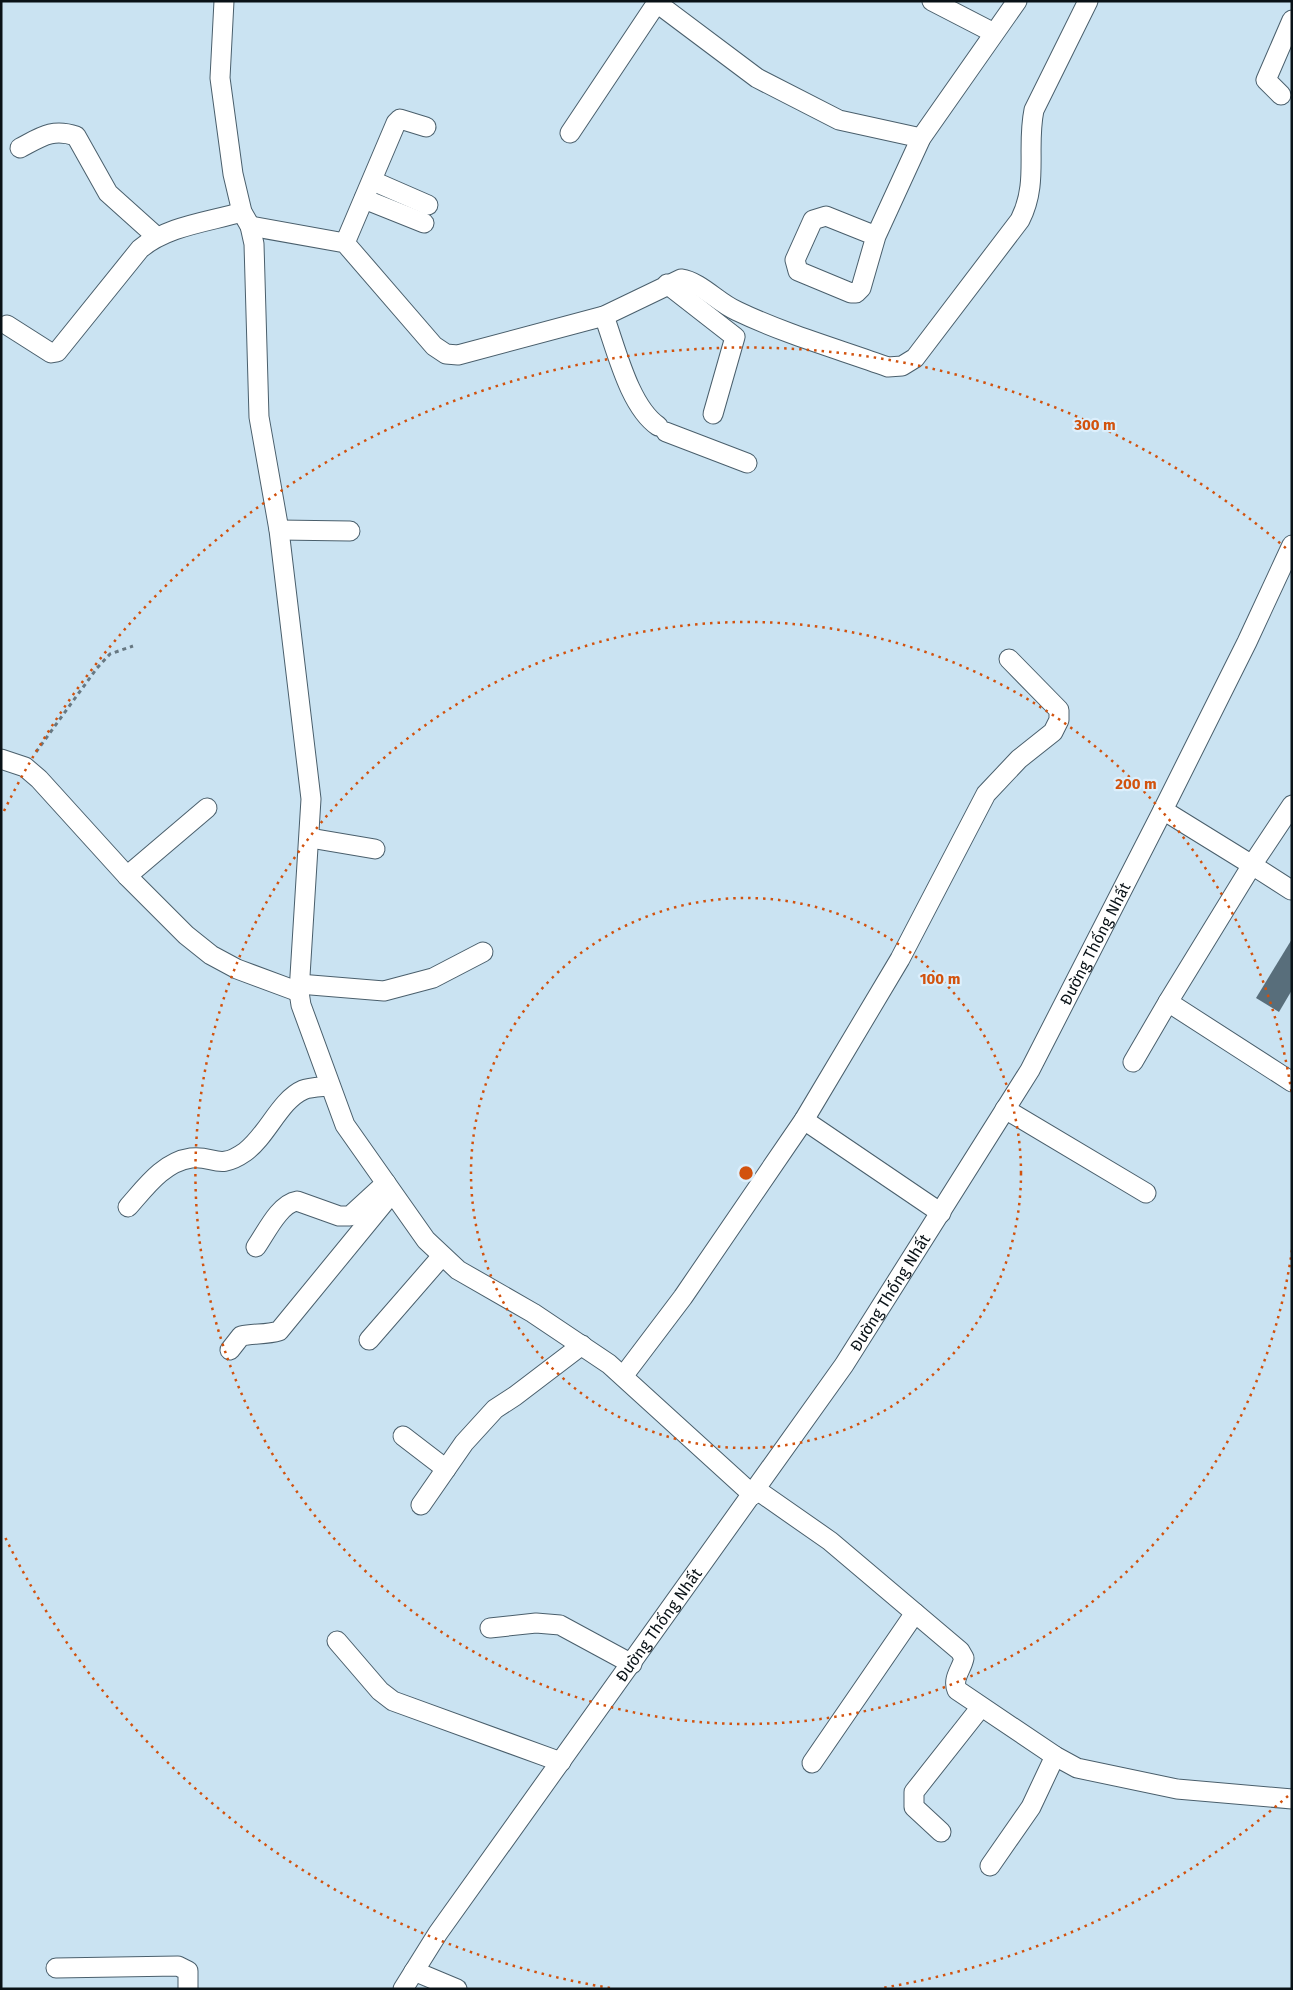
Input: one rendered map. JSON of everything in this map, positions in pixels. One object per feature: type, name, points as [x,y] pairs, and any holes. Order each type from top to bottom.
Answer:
[{"type":"street","points":[[224,1],[220,78],[233,174],[254,244],[259,417],[279,530],[311,799],[299,988],[301,1005],[345,1125],[426,1240],[458,1270],[532,1313],[624,1375],[755,1492],[830,1541],[963,1654],[964,1662],[957,1674],[956,1690],[1055,1756],[1077,1768],[1177,1789],[1292,1799]]},
{"type":"street","points":[[932,1],[994,33]]},
{"type":"street","points":[[876,236],[826,216],[820,217],[813,220],[794,265],[798,272],[856,293],[861,288],[876,236],[920,138],[1017,1]]},
{"type":"street","points":[[8,325],[51,353],[57,352],[140,249],[156,237],[246,219],[345,243],[434,346],[446,354],[458,355],[604,316],[667,284],[681,279],[690,280],[736,311],[888,367],[902,366],[915,358],[1020,220],[1028,204],[1031,187],[1030,127],[1034,110],[1088,1]]},
{"type":"street","points":[[570,132],[658,2],[765,82],[840,120],[920,138]]},
{"type":"street","points":[[1281,95],[1266,80],[1292,20]]},
{"type":"street","points":[[345,243],[396,123],[405,119],[426,127]]},
{"type":"street","points":[[20,148],[51,132],[64,132],[76,136],[108,193],[156,237]]},
{"type":"street","points":[[364,199],[426,214],[372,181]]},
{"type":"street","points":[[667,284],[735,337],[713,414]]},
{"type":"street","points":[[604,316],[633,393],[642,411],[662,429],[747,463]]},
{"type":"street","points":[[279,530],[350,531]]},
{"type":"street","name":"Đường Thống Nhất","points":[[403,1989],[438,1933],[844,1365],[1030,1070],[1247,642],[1292,545]]},
{"type":"street","points":[[624,1375],[683,1297],[804,1120],[900,959],[986,794],[1019,759],[1053,732],[1059,720],[1060,710],[1009,659]]},
{"type":"street","points":[[1,759],[25,767],[39,779],[127,876],[186,936],[211,955],[236,969],[299,988],[384,991],[433,978],[483,952]]},
{"type":"street","points":[[1133,1062],[1252,865],[1292,805]]},
{"type":"street","points":[[127,876],[207,808]]},
{"type":"street","points":[[1163,810],[1291,890]]},
{"type":"street","points":[[310,838],[375,850]]},
{"type":"street","points":[[1168,1002],[1292,1082]]},
{"type":"street","points":[[128,1207],[163,1170],[192,1158],[217,1162],[230,1161],[259,1141],[293,1096],[303,1090],[330,1086]]},
{"type":"street","points":[[1005,1109],[1146,1193]]},
{"type":"street","points":[[804,1120],[940,1213]]},
{"type":"street","points":[[256,1248],[283,1208],[290,1202],[297,1201],[339,1216],[350,1216],[389,1188]]},
{"type":"street","points":[[230,1350],[241,1336],[254,1333],[268,1334],[278,1331],[389,1188]]},
{"type":"street","points":[[369,1340],[442,1256]]},
{"type":"street","points":[[421,1505],[464,1443],[495,1409],[516,1396],[582,1345]]},
{"type":"street","points":[[403,1436],[446,1469]]},
{"type":"street","points":[[812,1763],[915,1613]]},
{"type":"street","points":[[490,1628],[536,1623],[560,1625],[632,1664]]},
{"type":"street","points":[[337,1641],[380,1691],[393,1702],[561,1762]]},
{"type":"street","points":[[941,1832],[914,1807],[914,1792],[981,1707]]},
{"type":"street","points":[[990,1866],[1031,1807],[1055,1756]]},
{"type":"street","points":[[56,1968],[178,1966],[188,1971],[188,1989]]},
{"type":"street","points":[[414,1971],[457,1989]]},
{"type":"path","points":[[25,767],[97,668],[110,654],[132,646]]},
{"type":"building","points":[[1292,939],[1292,990],[1279,1012],[1256,998]]}]
